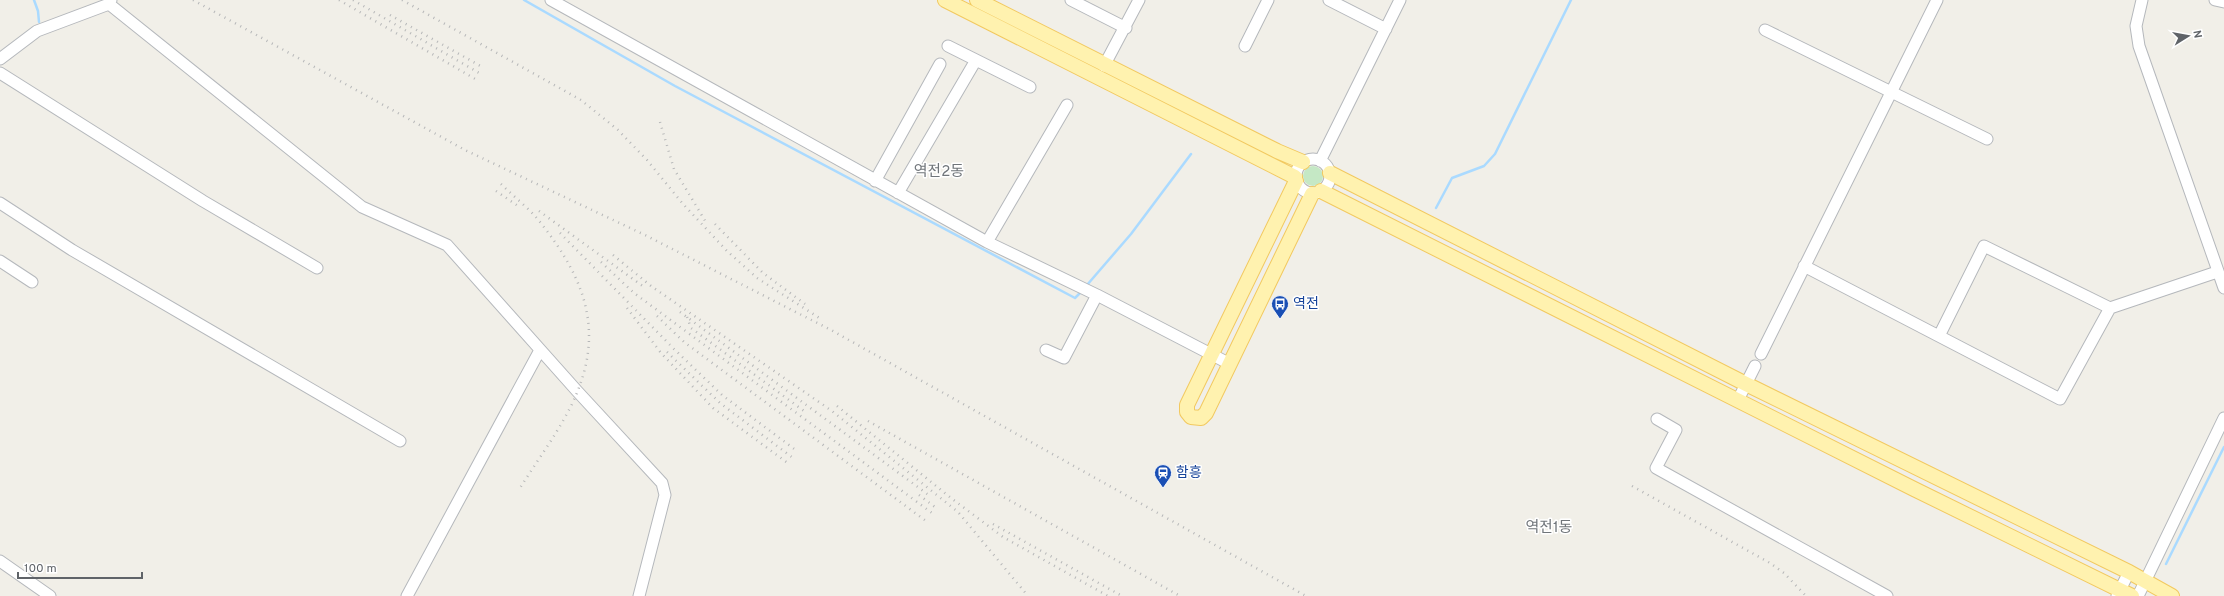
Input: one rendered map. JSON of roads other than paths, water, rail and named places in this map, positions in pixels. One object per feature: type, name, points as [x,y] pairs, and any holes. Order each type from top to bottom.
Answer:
[{"type":"main road","points":[[945,0],[1296,179],[1187,405],[1187,412],[1191,417],[1201,418],[1206,413],[1317,193],[1738,400],[2123,594]]},
{"type":"main road","points":[[977,0],[1104,66],[1302,162]]},
{"type":"main road","points":[[1330,173],[1746,384],[2129,572],[2172,596]]},
{"type":"street","points":[[551,0],[987,242],[1097,295],[1230,364]]},
{"type":"street","points":[[1071,0],[1126,28]]},
{"type":"street","points":[[1104,66],[1126,28],[1139,0]]},
{"type":"street","points":[[1245,46],[1268,0]]},
{"type":"street","points":[[1329,0],[1386,29]]},
{"type":"street","points":[[1320,161],[1400,0]]},
{"type":"street","points":[[1761,354],[1937,0]]},
{"type":"street","points":[[2142,0],[2136,26],[2139,46],[2217,272],[2224,288]]},
{"type":"street","points":[[2215,0],[2224,2]]},
{"type":"street","points":[[0,59],[37,31],[110,2],[362,207],[447,245],[540,350],[662,482],[665,489],[665,495],[640,596]]},
{"type":"street","points":[[1765,30],[1987,139]]},
{"type":"street","points":[[948,46],[1030,87]]},
{"type":"street","points":[[898,193],[976,60]]},
{"type":"street","points":[[875,181],[940,64]]},
{"type":"street","points":[[0,73],[197,197],[317,268]]},
{"type":"street","points":[[987,242],[1067,105]]},
{"type":"street","points":[[1312,159],[1325,164],[1330,173],[1328,185],[1317,193],[1303,191],[1296,179],[1298,168],[1302,162],[1312,159]]},
{"type":"street","points":[[0,203],[72,250],[400,441]]},
{"type":"street","points":[[1939,336],[1984,246],[2110,308]]},
{"type":"street","points":[[0,261],[32,282]]},
{"type":"street","points":[[1804,266],[2060,399],[2110,308],[2217,272]]},
{"type":"street","points":[[1046,350],[1064,358],[1097,295]]},
{"type":"street","points":[[407,596],[540,350]]},
{"type":"street","points":[[1738,400],[1754,366]]},
{"type":"street","points":[[2138,596],[2224,418]]},
{"type":"street","points":[[1657,419],[1676,430],[1656,468],[1887,596]]},
{"type":"street","points":[[0,561],[50,596]]},
{"type":"street","points":[[2123,594],[2129,572]]},
{"type":"waterway","points":[[34,0],[38,11],[39,22]]},
{"type":"waterway","points":[[524,0],[675,86],[1075,298],[1080,293]]},
{"type":"waterway","points":[[1436,208],[1452,178],[1484,166],[1495,154],[1571,0]]},
{"type":"waterway","points":[[1087,285],[1131,234],[1191,154]]},
{"type":"waterway","points":[[2166,564],[2224,447]]},
{"type":"railway","points":[[193,0],[465,150],[645,235],[831,330],[1306,596]]},
{"type":"railway","points":[[339,0],[477,80]]},
{"type":"railway","points":[[353,0],[481,74]]},
{"type":"railway","points":[[402,0],[581,100],[618,130],[647,160],[683,204],[727,251],[757,278],[821,319]]},
{"type":"railway","points":[[390,15],[484,68]]},
{"type":"railway","points":[[660,122],[674,169],[707,224]]},
{"type":"railway","points":[[501,184],[536,217],[570,266],[580,287],[586,310],[589,332],[588,356],[582,380],[571,406],[520,488]]},
{"type":"railway","points":[[496,191],[518,206]]},
{"type":"railway","points":[[539,211],[644,287]]},
{"type":"railway","points":[[715,224],[763,273],[805,304]]},
{"type":"railway","points":[[560,233],[673,348],[722,395],[797,451]]},
{"type":"railway","points":[[613,255],[651,286],[832,411],[958,512],[1028,596]]},
{"type":"railway","points":[[601,262],[634,293],[932,513]]},
{"type":"railway","points":[[627,308],[661,353],[713,408],[789,464]]},
{"type":"railway","points":[[680,312],[930,496]]},
{"type":"railway","points":[[657,316],[684,342],[926,521]]},
{"type":"railway","points":[[687,317],[691,328],[804,411]]},
{"type":"railway","points":[[667,352],[720,403],[793,458]]},
{"type":"railway","points":[[837,406],[951,498],[1003,537],[1108,596]]},
{"type":"railway","points":[[868,421],[1180,596]]},
{"type":"railway","points":[[1632,486],[1770,563],[1784,573],[1806,596]]},
{"type":"railway","points":[[919,495],[935,507]]},
{"type":"railway","points":[[993,524],[1122,596]]},
{"type":"place","name":"역전","points":[[1280,319]]},
{"type":"place","name":"함흥","points":[[1163,488]]},
{"type":"district","name":"역전2동","points":[[939,172]]},
{"type":"district","name":"역전1동","points":[[1549,528]]}]
